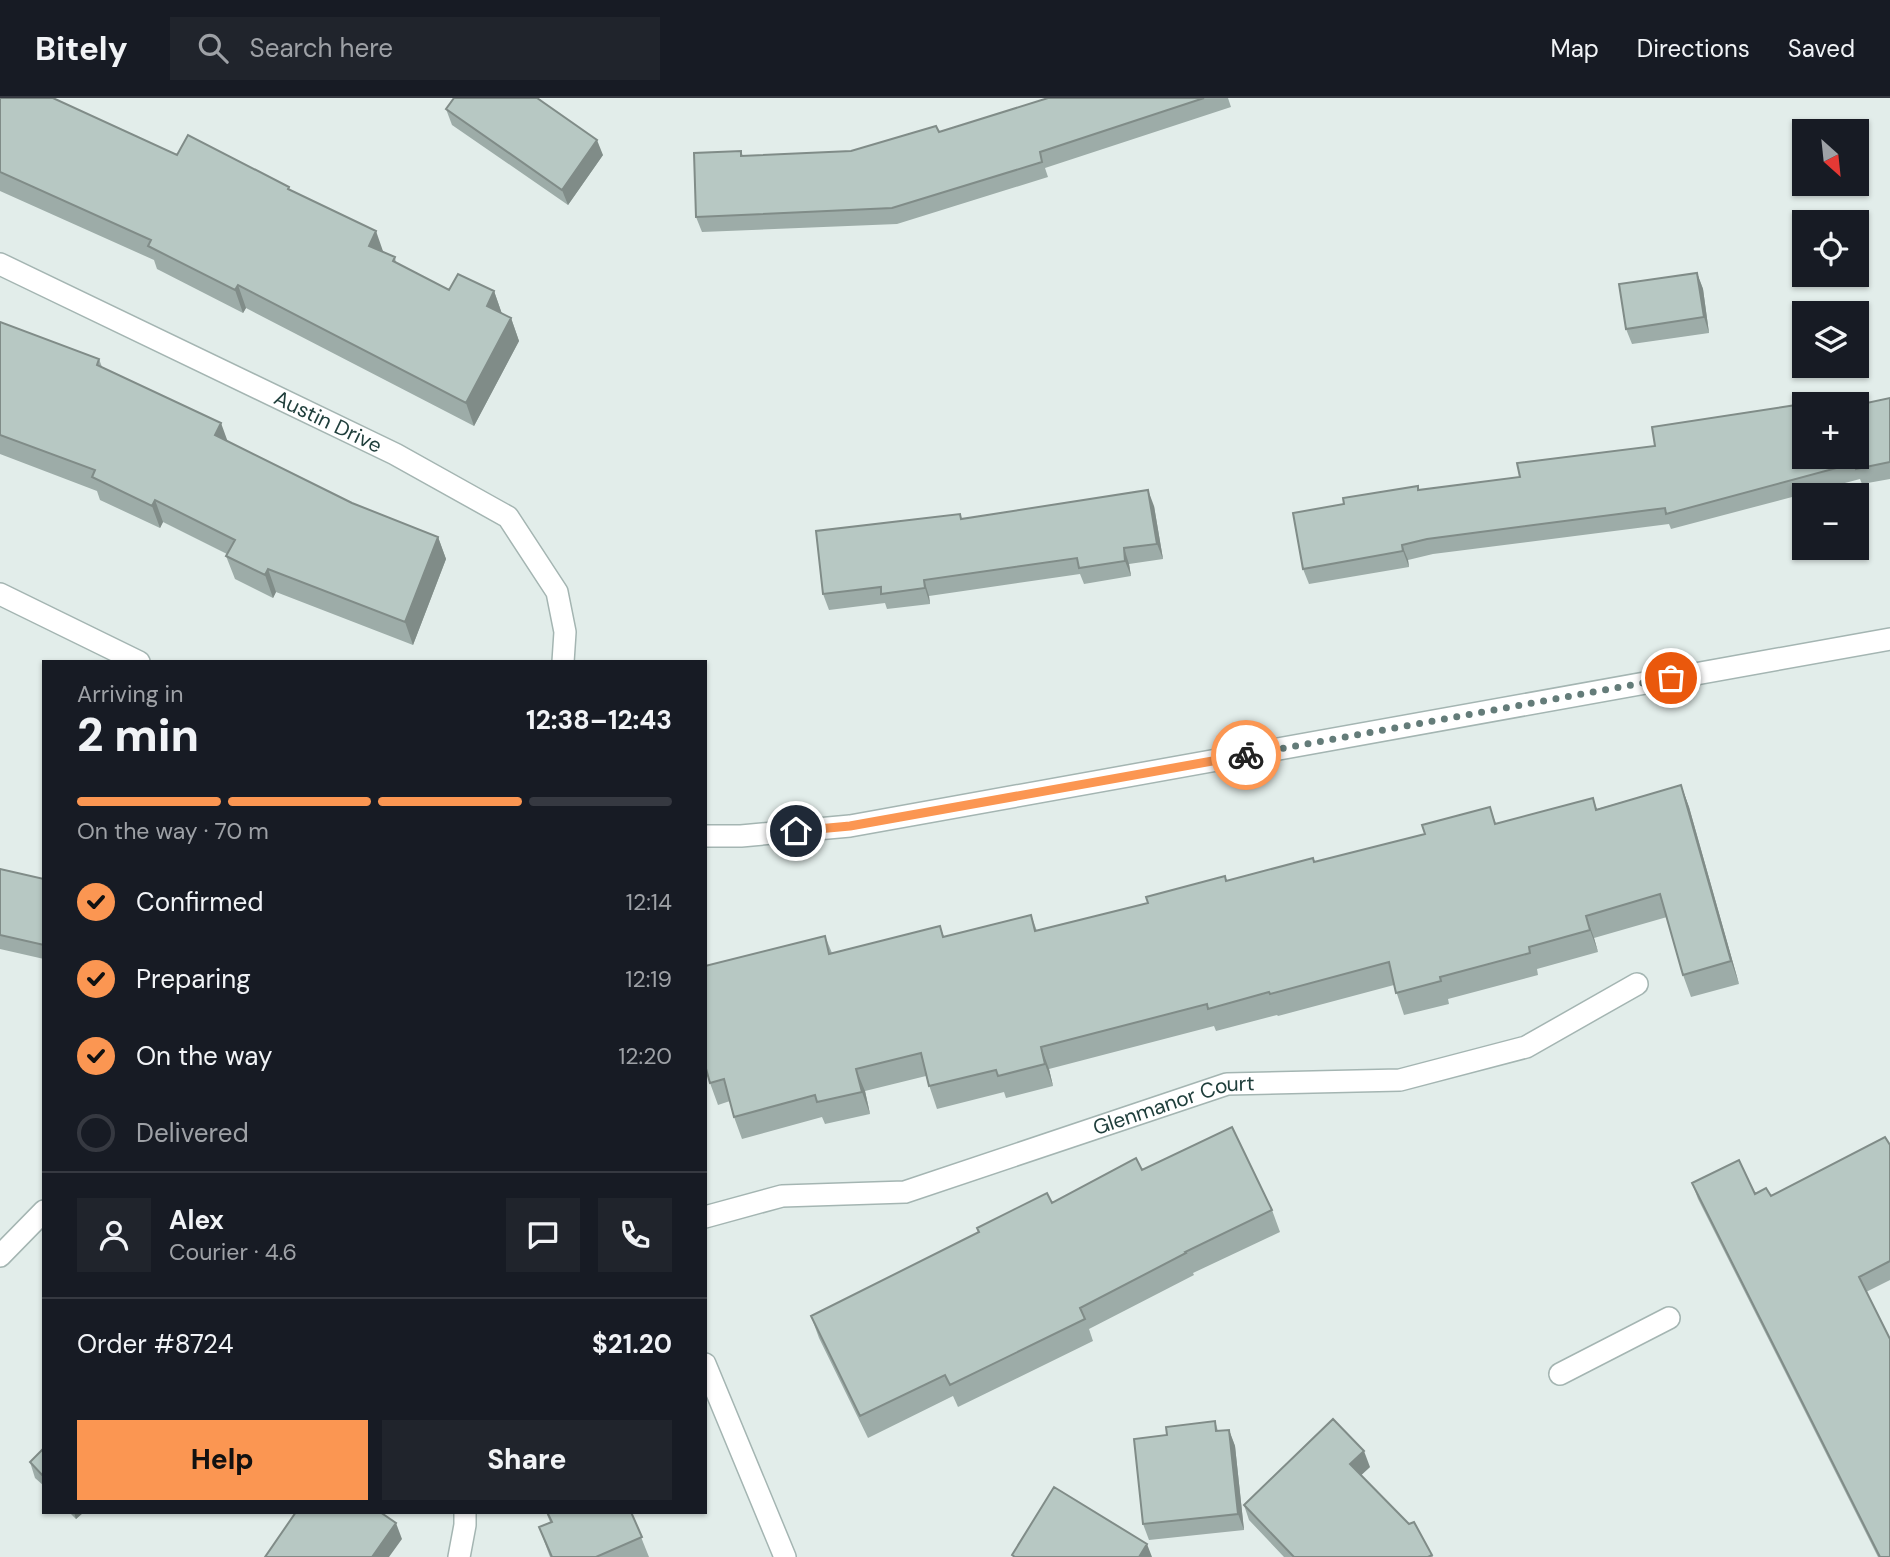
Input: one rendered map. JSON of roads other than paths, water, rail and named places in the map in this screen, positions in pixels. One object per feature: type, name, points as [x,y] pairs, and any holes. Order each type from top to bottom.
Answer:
[{"type":"street","name":"Austin Drive","points":[[0,264],[395,454],[508,517],[557,592],[565,632],[563,660]]},
{"type":"street","points":[[0,594],[135,660]]},
{"type":"street","points":[[707,836],[741,836],[850,826],[1890,639]]},
{"type":"street","name":"Glenmanor Court","points":[[707,1216],[782,1196],[905,1192],[1227,1084],[1400,1080],[1526,1047],[1637,984]]},
{"type":"street","points":[[0,1256],[42,1213]]},
{"type":"street","points":[[1560,1374],[1669,1318]]},
{"type":"street","points":[[707,1369],[785,1557]]},
{"type":"street","points":[[459,1557],[465,1525],[464,1514]]}]
